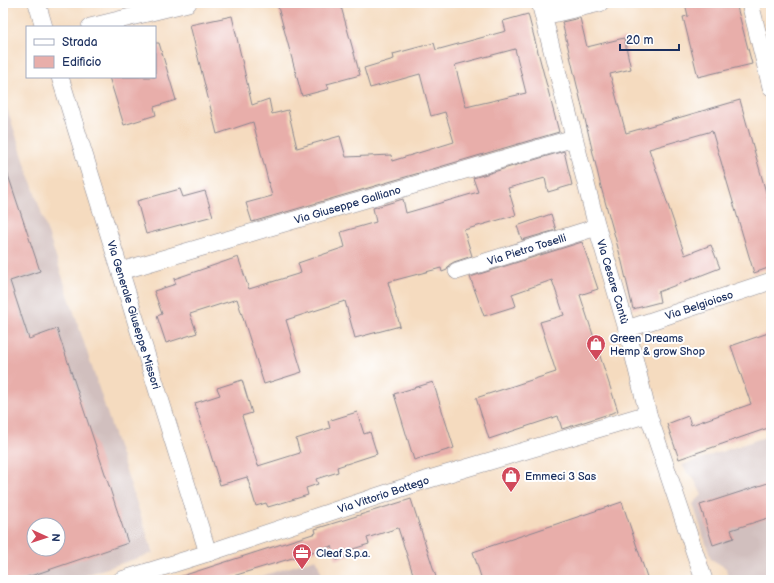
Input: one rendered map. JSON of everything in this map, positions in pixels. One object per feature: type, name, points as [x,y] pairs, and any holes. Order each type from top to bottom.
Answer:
[{"type":"street","points":[[37,3],[44,26]]},
{"type":"street","points":[[94,26],[188,3]]},
{"type":"street","points":[[542,10],[600,3]]},
{"type":"street","points":[[750,3],[771,87]]},
{"type":"street","name":"Via Cesare Cantù","points":[[542,10],[597,227],[627,329],[648,414],[704,580]]},
{"type":"street","name":"Via Generale Giuseppe Missori","points":[[60,78],[122,271],[208,553]]},
{"type":"street","name":"Via Giuseppe Galliano","points":[[122,271],[574,138]]},
{"type":"street","name":"Via Pietro Toselli","points":[[457,272],[597,227]]},
{"type":"street","name":"Via Belgioioso","points":[[627,329],[771,281]]},
{"type":"street","name":"Via Vittorio Bottego","points":[[121,580],[208,553],[426,480],[648,414]]},
{"type":"shaded area","points":[[3,96],[153,553],[71,580],[3,580]]},
{"type":"shaded area","points":[[771,435],[771,580],[728,580],[726,568],[711,559],[693,504],[702,495],[693,477],[688,474],[682,465]]},
{"type":"shaded area","name":"Cleaf S.p.a.","points":[[316,559],[324,580],[249,580]]},
{"type":"building","points":[[295,3],[340,3],[360,75],[327,84],[329,89],[302,96],[278,7]]},
{"type":"building","points":[[685,3],[736,3],[752,64],[698,77],[683,17],[688,16]]},
{"type":"building","points":[[528,14],[559,132],[252,222],[246,203],[272,196],[253,122],[217,134],[190,25],[232,16],[252,105],[269,99],[272,114],[288,110],[297,148],[340,136],[346,157],[391,155],[392,161],[454,142],[445,112],[431,116],[420,74],[370,88],[364,68],[394,59],[393,54],[434,43],[436,50],[506,31],[503,21]],"holes":[[[515,49],[526,93],[466,107],[455,65]]]},
{"type":"building","points":[[580,18],[587,47],[624,38],[631,69],[610,74],[626,133],[740,100],[771,210],[771,267],[754,273],[712,131],[649,149],[685,255],[711,245],[720,268],[658,292],[660,302],[633,309],[622,262],[601,187],[562,22]]},
{"type":"building","points":[[156,43],[159,43],[176,100],[154,107],[156,115],[124,125],[109,78],[156,78]]},
{"type":"building","points":[[564,151],[572,185],[548,192],[545,178],[508,188],[516,215],[464,230],[472,256],[454,262],[449,265],[447,270],[442,272],[441,268],[388,282],[400,326],[355,338],[345,301],[286,320],[302,372],[264,384],[237,299],[190,314],[197,333],[166,343],[157,316],[162,314],[154,291],[176,284],[174,279],[238,257],[249,289],[301,273],[298,263],[345,247],[341,232],[376,222],[373,208],[403,199],[406,213],[478,192],[473,178]]},
{"type":"building","points":[[3,169],[6,169],[40,271],[10,281],[29,339],[57,329],[128,543],[19,580],[3,580]]},
{"type":"building","points":[[180,189],[183,197],[205,191],[213,216],[146,234],[137,201]]},
{"type":"building","points":[[551,214],[556,230],[522,240],[517,226]]},
{"type":"building","points":[[582,242],[598,289],[580,295],[618,411],[562,429],[558,416],[489,439],[476,398],[556,372],[540,322],[564,315],[552,280],[512,294],[516,306],[484,316],[470,277]]},
{"type":"building","points":[[771,332],[771,427],[679,459],[667,424],[688,416],[691,425],[751,404],[731,346]]},
{"type":"building","points":[[242,380],[252,413],[242,416],[258,466],[300,453],[296,439],[330,428],[328,421],[357,412],[364,434],[370,432],[377,454],[337,467],[338,472],[316,479],[318,484],[306,488],[308,495],[268,507],[266,503],[256,506],[247,477],[220,485],[195,403],[220,395],[217,388]]},
{"type":"building","points":[[433,382],[454,448],[414,460],[394,394]]},
{"type":"building","points":[[771,482],[771,517],[731,530],[734,538],[713,545],[700,505]]},
{"type":"building","points":[[411,499],[437,580],[415,580],[398,528],[367,538],[369,544],[353,549],[355,554],[336,560],[332,546],[220,580],[179,580],[179,577],[316,533],[315,529]]},
{"type":"building","points":[[622,502],[648,580],[482,580],[473,552]]},
{"type":"place","name":"Green Dreams Hemp & grow Shop","points":[[596,361]]},
{"type":"place","name":"Emmeci 3 Sas","points":[[511,493]]},
{"type":"place","name":"Cleaf S.p.a.","points":[[302,570]]}]
